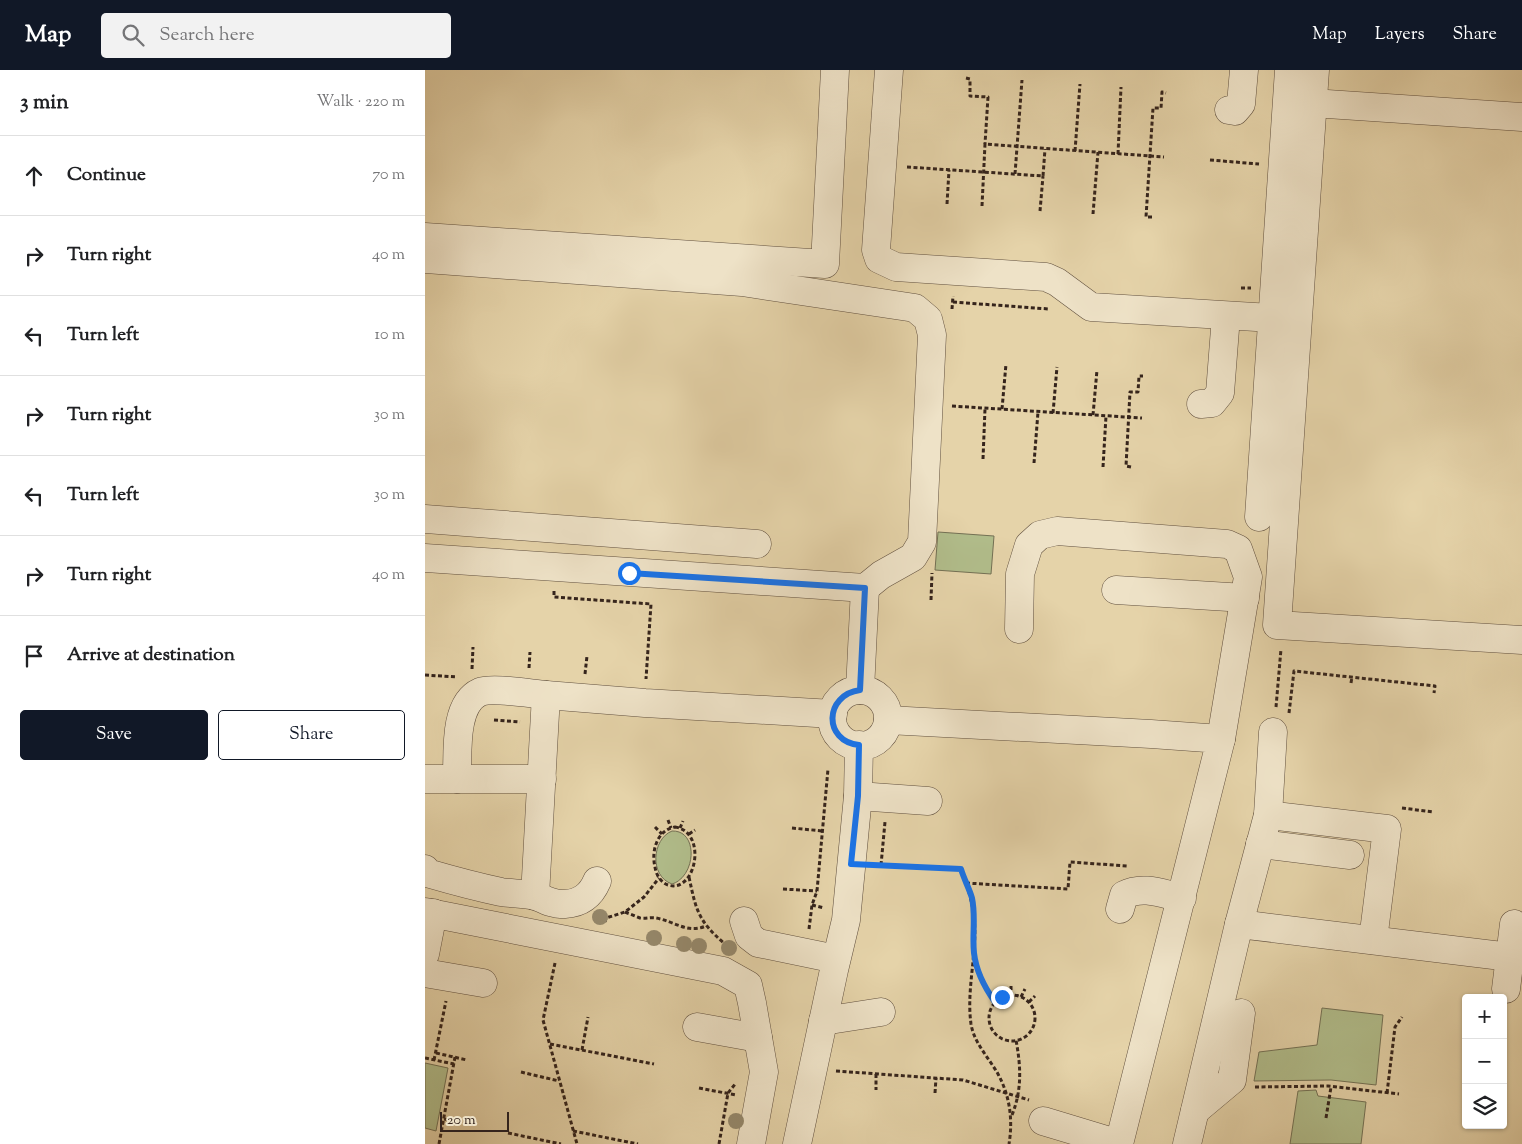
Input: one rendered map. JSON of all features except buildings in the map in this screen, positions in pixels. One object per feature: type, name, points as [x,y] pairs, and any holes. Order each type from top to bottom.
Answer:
[{"type":"street","points":[[425,238],[825,264],[835,70]]},
{"type":"street","points":[[889,70],[876,250],[879,259],[896,267],[1046,277],[1057,282],[1091,307],[1273,318]]},
{"type":"street","points":[[1229,110],[1235,111],[1241,104],[1244,70]]},
{"type":"street","points":[[1259,517],[1289,70]]},
{"type":"street","points":[[1315,70],[1277,625],[1522,640]]},
{"type":"street","points":[[1312,103],[1522,117]]},
{"type":"street","points":[[425,259],[742,282],[915,308],[927,319],[933,335],[922,542],[913,557],[865,588],[425,558]]},
{"type":"street","points":[[1201,404],[1212,403],[1220,393],[1226,316]]},
{"type":"street","points":[[425,519],[757,544]]},
{"type":"street","points":[[1019,629],[1020,574],[1029,545],[1040,535],[1057,531],[1227,544],[1238,549],[1248,577],[1221,739],[1119,1144],[1040,1112]]},
{"type":"street","points":[[629,573],[631,535]]},
{"type":"street","points":[[860,690],[865,588]]},
{"type":"street","points":[[1116,590],[1245,598]]},
{"type":"street","points":[[457,779],[458,733],[463,713],[469,701],[480,692],[495,690],[645,704],[833,714]]},
{"type":"street","points":[[860,690],[871,692],[880,699],[886,708],[888,720],[884,731],[876,740],[865,745],[859,745],[848,743],[839,735],[833,725],[833,714],[836,703],[844,695],[860,690]]},
{"type":"street","points":[[535,896],[546,696]]},
{"type":"street","points":[[1187,1144],[1239,924],[1268,815],[1279,719]]},
{"type":"street","points":[[888,720],[1221,739]]},
{"type":"street","points":[[797,1144],[846,920],[858,796],[859,745]]},
{"type":"street","points":[[425,779],[542,779]]},
{"type":"street","points":[[858,796],[928,800]]},
{"type":"street","points":[[1268,815],[1387,829],[1373,940]]},
{"type":"street","points":[[1260,844],[1350,855]]},
{"type":"street","points":[[425,869],[427,872],[438,876],[501,892],[535,896],[547,902],[566,904],[582,900],[590,894],[597,881]]},
{"type":"street","points":[[1120,910],[1124,895],[1132,891],[1144,890],[1182,898]]},
{"type":"street","points":[[425,954],[429,912],[723,971],[747,984],[764,1072],[751,1144]]},
{"type":"street","points":[[744,921],[749,936],[758,943],[836,959]]},
{"type":"street","points":[[1239,924],[1510,957]]},
{"type":"street","points":[[1506,989],[1513,924]]},
{"type":"street","points":[[425,972],[483,983]]},
{"type":"street","points":[[823,1021],[881,1012]]},
{"type":"street","points":[[1195,1111],[1232,1080],[1241,1013]]},
{"type":"street","points":[[697,1027],[758,1038]]},
{"type":"path","points":[[966,78],[971,79],[970,96],[988,97],[982,206]]},
{"type":"path","points":[[1015,174],[1022,80]]},
{"type":"path","points":[[1075,151],[1080,84]]},
{"type":"path","points":[[1118,154],[1121,87]]},
{"type":"path","points":[[1152,218],[1146,218],[1153,108],[1161,108],[1162,92],[1166,92]]},
{"type":"path","points":[[985,144],[1164,157]]},
{"type":"path","points":[[1040,211],[1045,148]]},
{"type":"path","points":[[1093,214],[1097,152]]},
{"type":"path","points":[[1210,160],[1282,165]]},
{"type":"path","points":[[904,167],[1043,176]]},
{"type":"path","points":[[947,204],[949,170]]},
{"type":"path","points":[[952,311],[955,272]]},
{"type":"path","points":[[953,302],[1077,311],[1091,307]]},
{"type":"path","points":[[1002,409],[1006,364]]},
{"type":"path","points":[[1053,413],[1057,367]]},
{"type":"path","points":[[1093,415],[1097,370]]},
{"type":"path","points":[[1131,466],[1126,466],[1130,392],[1138,392],[1139,376],[1143,376]]},
{"type":"path","points":[[945,406],[1142,418]]},
{"type":"path","points":[[983,459],[985,409]]},
{"type":"path","points":[[1035,463],[1038,412]]},
{"type":"path","points":[[1103,467],[1106,416]]},
{"type":"path","points":[[646,680],[651,608]]},
{"type":"path","points":[[1279,719],[1282,641]]},
{"type":"path","points":[[471,678],[473,648]]},
{"type":"path","points":[[585,675],[587,656]]},
{"type":"path","points":[[1279,719],[1294,671],[1435,686],[1434,693]]},
{"type":"path","points":[[1351,683],[1352,677]]},
{"type":"path","points":[[494,720],[522,722]]},
{"type":"path","points":[[809,931],[812,905],[817,891],[828,769]]},
{"type":"path","points":[[668,820],[671,828]]},
{"type":"path","points":[[680,828],[683,821]]},
{"type":"path","points":[[655,827],[662,834]]},
{"type":"path","points":[[671,828],[680,828],[689,834],[695,848],[694,864],[689,876],[681,885],[673,887],[664,884],[659,878],[653,860],[656,842],[664,831],[671,828]]},
{"type":"path","points":[[792,828],[823,831]]},
{"type":"path","points":[[689,834],[695,830]]},
{"type":"path","points":[[966,883],[1068,889],[1070,862],[1136,867]]},
{"type":"path","points":[[851,864],[961,869],[971,898],[974,919],[971,1024],[981,1048],[998,1075],[1012,1115]]},
{"type":"path","points":[[689,876],[694,901],[699,914],[706,926],[725,944]]},
{"type":"path","points":[[606,918],[625,912],[644,896],[659,878]]},
{"type":"path","points":[[783,889],[817,891]]},
{"type":"path","points":[[625,912],[640,918],[664,920],[682,928],[693,929],[706,926]]},
{"type":"path","points":[[974,953],[978,971],[986,989],[995,1002]]},
{"type":"path","points":[[563,962],[555,960],[543,1020],[577,1144]]},
{"type":"path","points":[[1011,986],[1011,995]]},
{"type":"path","points":[[1021,997],[1025,989]]},
{"type":"path","points":[[998,990],[1002,997]]},
{"type":"path","points":[[1011,995],[1021,997],[1029,1002],[1035,1012],[1035,1024],[1029,1034],[1016,1040],[1002,1039],[993,1031],[989,1015],[995,1002],[1002,997],[1011,995]]},
{"type":"path","points":[[1029,1002],[1035,996]]},
{"type":"path","points":[[434,1060],[446,1000]]},
{"type":"path","points":[[583,1050],[588,1017]]},
{"type":"path","points":[[1387,1093],[1395,1027],[1402,1017]]},
{"type":"path","points":[[1009,1144],[1012,1115],[1019,1097],[1021,1079],[1016,1040]]},
{"type":"path","points":[[550,1044],[654,1064]]},
{"type":"path","points":[[436,1053],[467,1060]]},
{"type":"path","points":[[439,1144],[455,1057]]},
{"type":"path","points":[[425,1058],[454,1064]]},
{"type":"path","points":[[813,1070],[963,1080],[1019,1097],[1040,1112]]},
{"type":"path","points":[[521,1072],[559,1081]]},
{"type":"path","points":[[876,1074],[876,1090]]},
{"type":"path","points":[[719,1144],[728,1094],[739,1078]]},
{"type":"path","points":[[935,1094],[936,1078]]},
{"type":"path","points":[[1253,1087],[1331,1087],[1399,1094]]},
{"type":"path","points":[[1326,1118],[1331,1087]]},
{"type":"path","points":[[699,1088],[759,1099]]},
{"type":"path","points":[[444,1119],[455,1121]]},
{"type":"path","points":[[573,1131],[638,1144]]},
{"type":"path","points":[[508,1133],[561,1144]]},
{"type":"green space","points":[[938,532],[994,536],[991,574],[935,570]]},
{"type":"green space","points":[[672,831],[681,833],[687,838],[691,854],[690,864],[686,873],[680,880],[672,884],[659,873],[656,858],[660,842],[665,835]]},
{"type":"green space","points":[[1322,1008],[1383,1015],[1376,1085],[1331,1080],[1254,1081],[1259,1052],[1317,1045]]},
{"type":"green space","points":[[425,1063],[448,1068],[436,1131],[425,1128]]},
{"type":"green space","points":[[1316,1090],[1318,1096],[1366,1102],[1361,1144],[1290,1144],[1298,1091]]},
{"type":"route","points":[[629,573],[865,588],[860,690],[849,692],[836,703],[832,719],[835,730],[843,740],[853,745],[859,745],[858,796],[851,864],[961,869],[971,898],[974,919],[974,953],[978,971],[986,989],[995,1002],[1002,997]]}]
